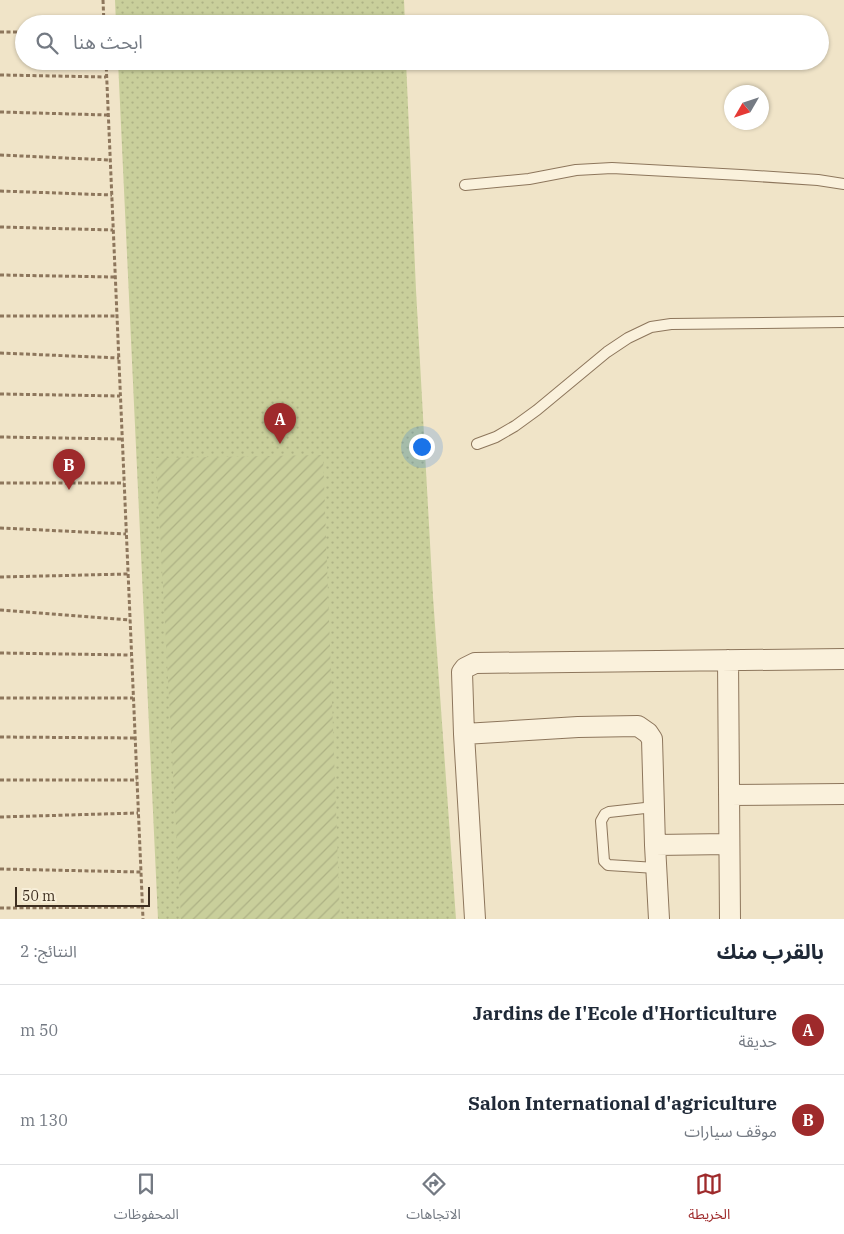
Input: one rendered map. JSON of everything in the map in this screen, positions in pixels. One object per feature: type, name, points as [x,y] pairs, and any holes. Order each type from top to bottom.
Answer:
[{"type":"street","points":[[475,919],[464,734],[462,672],[465,668],[475,663],[844,659]]},
{"type":"street","points":[[728,660],[730,919]]},
{"type":"street","points":[[464,734],[578,727],[638,726],[648,733],[652,739],[659,919]]},
{"type":"street","points":[[730,795],[844,794]]},
{"type":"street","points":[[655,845],[730,844]]},
{"type":"lane","points":[[465,185],[529,178],[576,170],[612,168],[750,175],[818,180],[844,184]]},
{"type":"lane","points":[[477,444],[496,437],[516,426],[607,352],[628,338],[652,327],[671,324],[844,322]]},
{"type":"lane","points":[[654,807],[609,812],[605,814],[601,821],[604,861],[606,864],[656,868]]},
{"type":"path","points":[[102,0],[103,15]]},
{"type":"path","points":[[0,32],[15,32]]},
{"type":"path","points":[[106,70],[143,919]]},
{"type":"path","points":[[0,75],[106,77]]},
{"type":"path","points":[[0,112],[108,115]]},
{"type":"path","points":[[0,155],[110,160]]},
{"type":"path","points":[[0,190],[112,195]]},
{"type":"path","points":[[0,227],[113,230]]},
{"type":"path","points":[[0,275],[115,276]]},
{"type":"path","points":[[0,316],[116,316]]},
{"type":"path","points":[[0,353],[119,358]]},
{"type":"path","points":[[0,394],[120,396]]},
{"type":"path","points":[[0,437],[122,439]]},
{"type":"path","points":[[0,483],[124,483]]},
{"type":"path","points":[[0,528],[126,534]]},
{"type":"path","points":[[0,576],[128,574]]},
{"type":"path","points":[[0,610],[130,620]]},
{"type":"path","points":[[0,653],[131,654]]},
{"type":"path","points":[[0,698],[133,698]]},
{"type":"path","points":[[0,737],[135,738]]},
{"type":"path","points":[[0,780],[137,780]]},
{"type":"path","points":[[0,817],[138,813]]},
{"type":"path","points":[[0,869],[141,872]]},
{"type":"path","points":[[0,908],[142,907]]},
{"type":"green space","points":[[115,0],[404,0],[405,15],[116,15]]},
{"type":"green space","points":[[118,70],[406,70],[433,597],[456,919],[158,919]]},
{"type":"green space","points":[[323,455],[340,919],[181,919],[156,458]]},
{"type":"place","name":"Jardins de I'Ecole d'Horticulture","points":[[280,444]]},
{"type":"place","name":"Salon International d'agriculture","points":[[69,490]]}]
